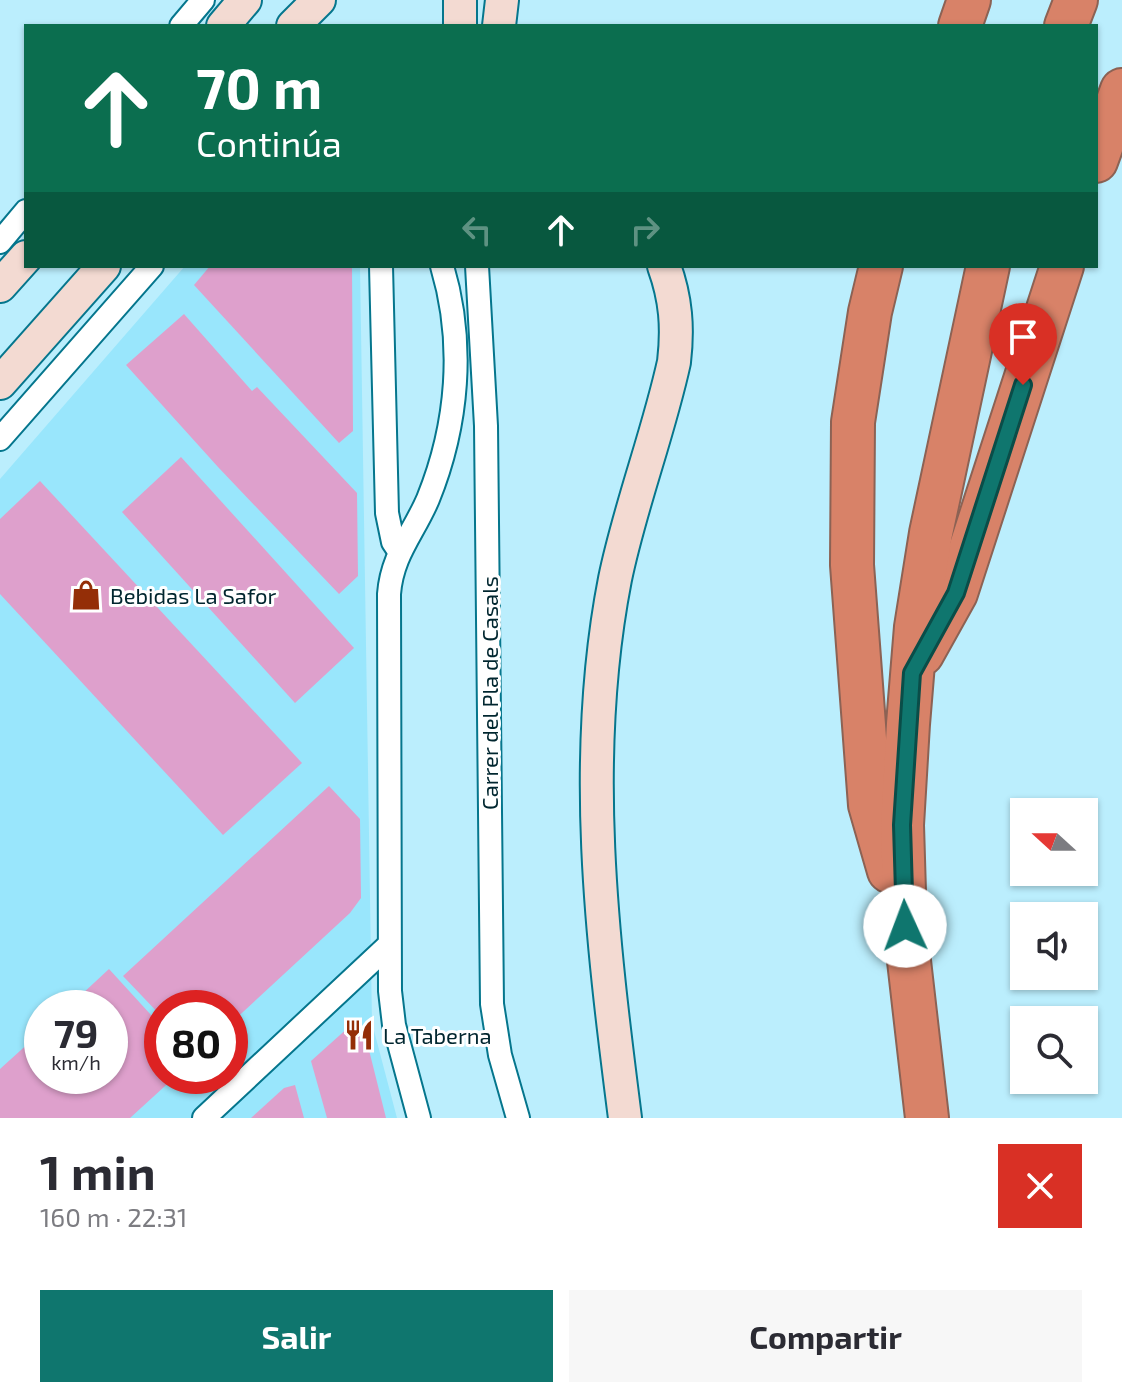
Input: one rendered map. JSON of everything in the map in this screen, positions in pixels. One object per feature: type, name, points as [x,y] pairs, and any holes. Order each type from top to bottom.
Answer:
[{"type":"highway","points":[[961,24],[969,0]]},
{"type":"highway","points":[[1067,24],[1076,0]]},
{"type":"highway","points":[[1098,156],[1122,90]]},
{"type":"highway","points":[[881,268],[870,312],[853,422],[852,565],[870,805],[905,926]]},
{"type":"highway","points":[[927,1118],[905,926],[902,825],[912,673],[931,533],[988,268]]},
{"type":"highway","points":[[912,673],[956,593],[1061,268]]},
{"type":"main road","points":[[225,24],[245,0]]},
{"type":"main road","points":[[295,24],[319,0]]},
{"type":"main road","points":[[460,0],[460,24]]},
{"type":"main road","points":[[499,24],[502,0]]},
{"type":"main road","points":[[0,286],[24,259]]},
{"type":"main road","points":[[0,352],[73,268]]},
{"type":"main road","points":[[0,383],[102,268]]},
{"type":"main road","points":[[625,1118],[604,949],[597,847],[597,753],[604,658],[615,580],[674,362],[678,332],[676,308],[665,268]]},
{"type":"street","points":[[183,24],[203,0]]},
{"type":"street","points":[[0,242],[24,213]]},
{"type":"street","points":[[0,439],[150,268]]},
{"type":"street","points":[[381,268],[387,513],[393,542],[399,551]]},
{"type":"street","points":[[419,1118],[394,1025],[389,945],[389,594],[393,565],[427,500],[448,441],[454,410],[453,327],[450,295],[443,268]]},
{"type":"street","name":"Carrer del Pla de Casals","points":[[477,268],[486,426],[492,1004],[500,1055],[518,1118]]},
{"type":"street","points":[[204,1118],[389,945]]},
{"type":"shaded area","points":[[183,268],[360,268],[372,1023],[397,1118],[0,1118],[0,479]]},
{"type":"building","points":[[208,268],[352,268],[353,431],[339,443],[194,285]]},
{"type":"building","points":[[184,314],[252,391],[257,387],[357,493],[358,576],[339,594],[126,365]]},
{"type":"building","points":[[181,457],[354,648],[295,703],[122,512]]},
{"type":"building","points":[[40,481],[302,763],[223,835],[0,594],[0,519]]},
{"type":"building","points":[[329,786],[360,819],[361,898],[350,913],[248,1007],[248,990],[144,990],[144,998],[123,976]]},
{"type":"building","points":[[109,969],[144,1007],[144,1094],[156,1094],[130,1118],[0,1118],[0,1069],[24,1047],[24,1094],[128,1094],[128,990],[86,990]]},
{"type":"building","points":[[350,1026],[364,1030],[386,1118],[327,1118],[311,1061]]},
{"type":"building","points":[[295,1085],[304,1118],[251,1118],[284,1088]]},
{"type":"place","name":"Bebidas La Safor","points":[[86,595]]},
{"type":"place","name":"La Taberna","points":[[359,1035]]},
{"type":"route","points":[[905,926],[902,825],[912,673],[956,593],[1023,385]]}]
